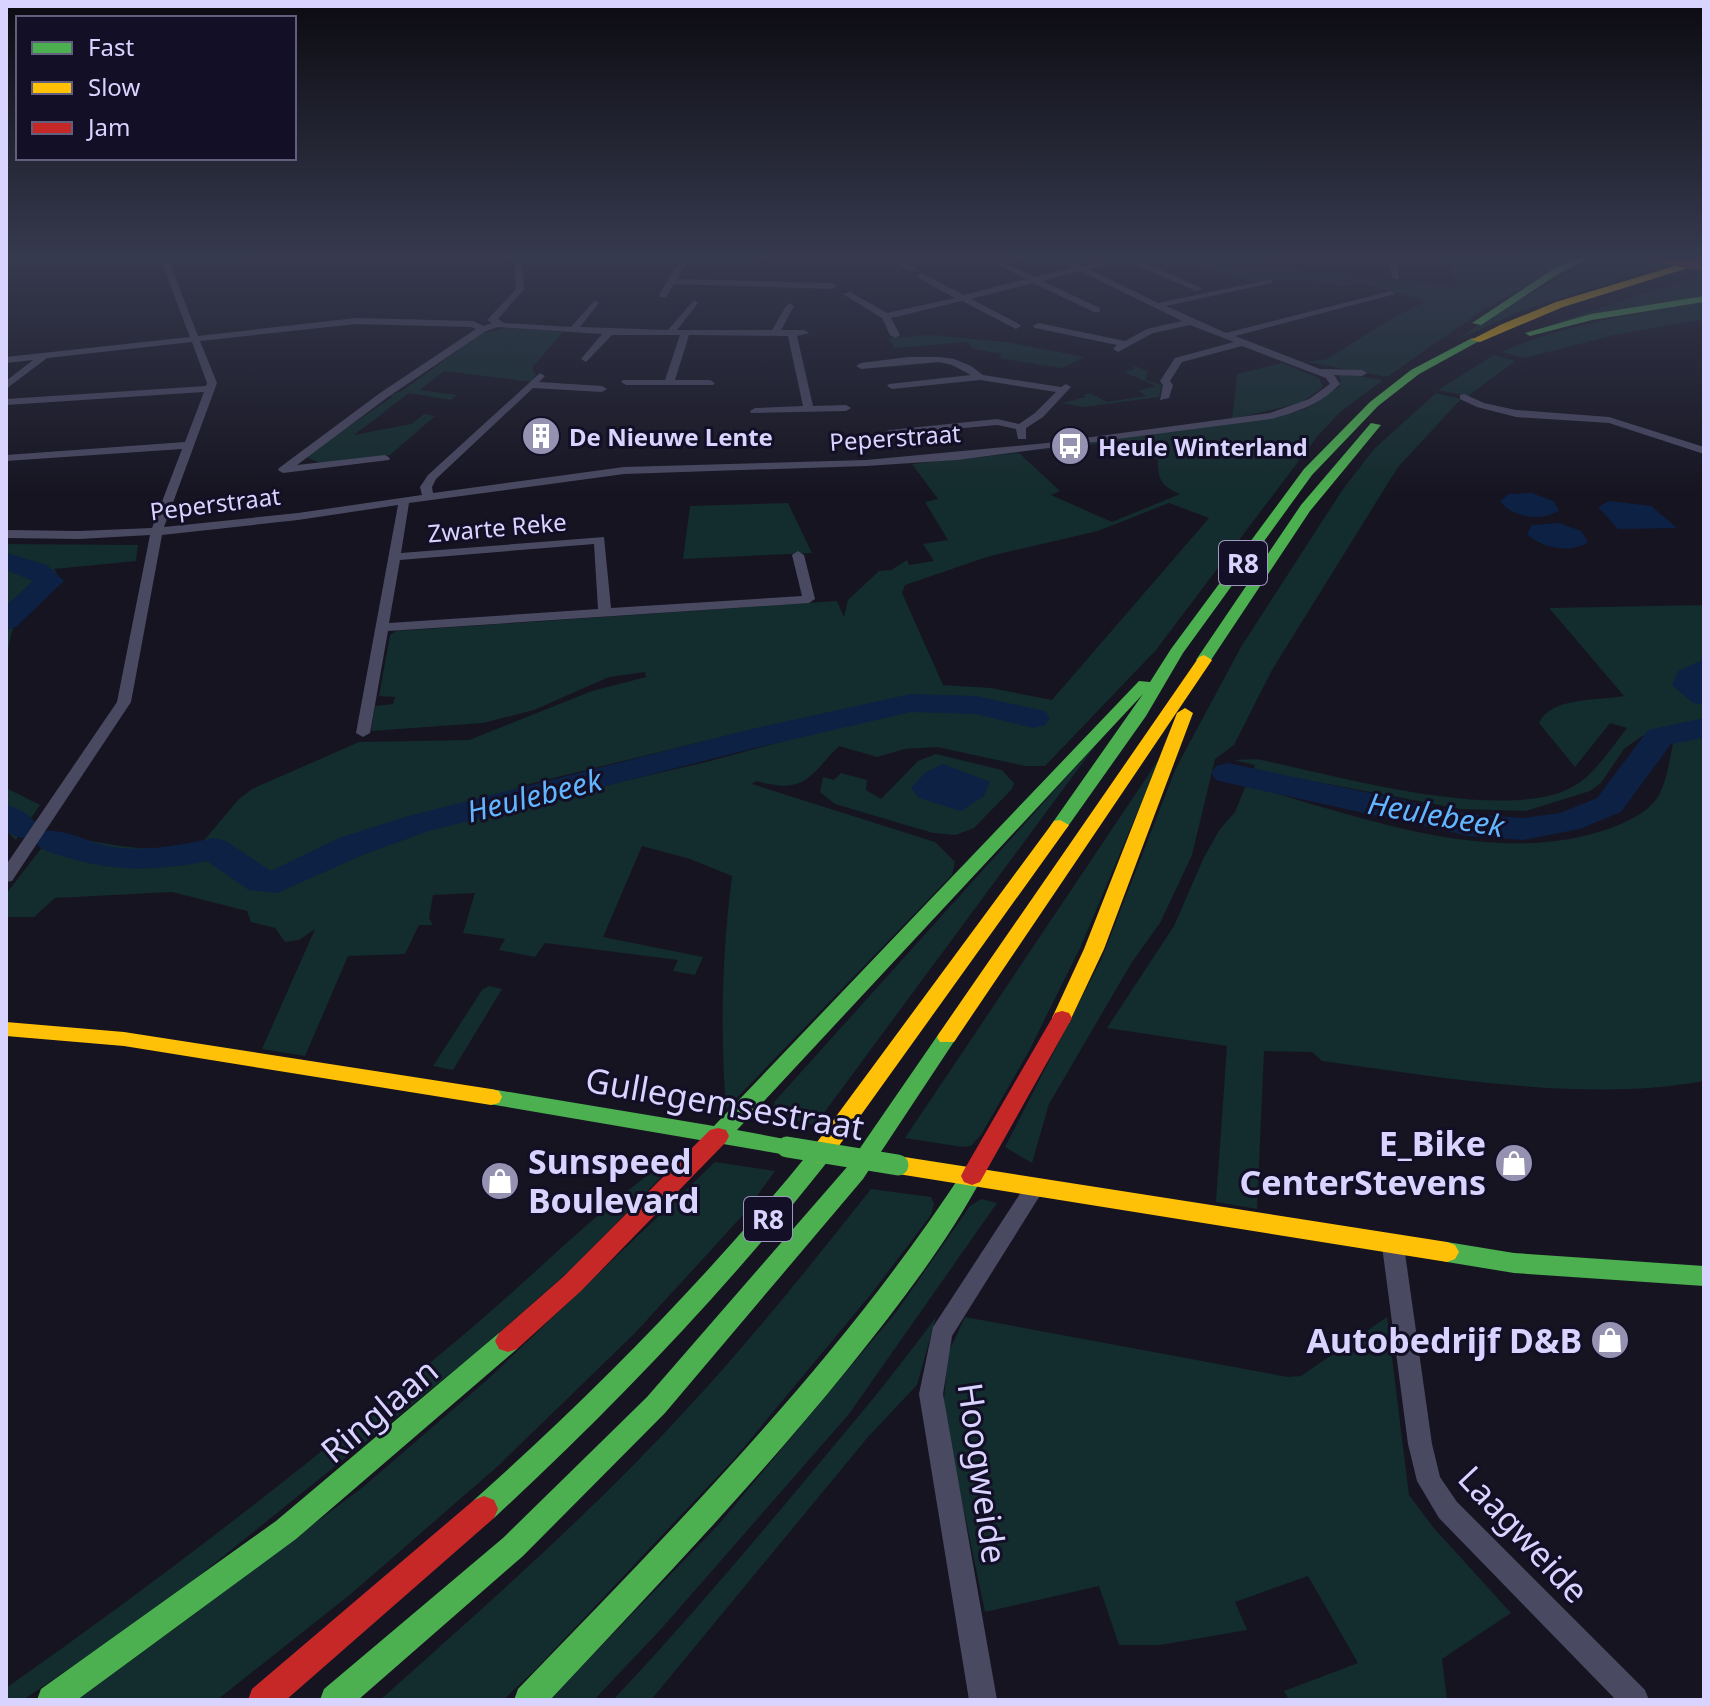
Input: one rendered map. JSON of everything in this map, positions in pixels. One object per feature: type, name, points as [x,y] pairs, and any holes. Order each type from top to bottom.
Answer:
[{"type":"main road","points":[[1415,372],[1420,361],[1457,336]]},
{"type":"main road","name":"R8","points":[[263,1700],[485,1511],[629,1373],[745,1247],[824,1153],[1138,716],[1176,652],[1335,440],[1415,372],[1482,336]]},
{"type":"main road","name":"R8","points":[[335,1700],[513,1547],[656,1405],[768,1276],[855,1173],[1296,525],[1358,442],[1392,409],[1469,355],[1511,336]]},
{"type":"main road","points":[[1469,355],[1527,336]]},
{"type":"main road","name":"R8","points":[[718,1136],[1176,652]]},
{"type":"main road","name":"R8","points":[[972,1176],[1064,1014],[1094,949],[1206,661]]},
{"type":"main road","name":"Gullegemsestraat","points":[[6,1029],[101,1035],[488,1094],[718,1136],[1432,1252],[1514,1263],[1704,1276]]},
{"type":"main road","name":"Ringlaan","points":[[52,1700],[286,1530],[442,1401],[572,1284],[718,1136]]},
{"type":"main road","points":[[529,1700],[702,1518],[829,1372],[905,1277],[972,1176]]},
{"type":"street","points":[[6,877],[124,702],[156,533],[212,383],[195,336]]},
{"type":"street","points":[[6,360],[226,336]]},
{"type":"street","points":[[385,458],[283,470],[465,336]]},
{"type":"street","points":[[586,359],[606,336]]},
{"type":"street","points":[[669,382],[684,336]]},
{"type":"street","points":[[793,336],[809,409]]},
{"type":"street","points":[[1076,336],[1121,347],[1142,336]]},
{"type":"street","points":[[1224,336],[1319,372],[1362,373]]},
{"type":"street","points":[[1164,398],[1168,385],[1165,381],[1178,360],[1242,343]]},
{"type":"street","points":[[6,386],[44,356]]},
{"type":"street","points":[[861,366],[944,358],[968,365],[980,377]]},
{"type":"street","name":"Peperstraat","points":[[6,534],[156,533],[637,469],[866,463],[1031,447],[1279,413],[1303,405],[1333,386],[1334,380],[1319,372]]},
{"type":"street","points":[[428,498],[426,487],[432,477],[540,376]]},
{"type":"street","points":[[890,433],[997,422],[1021,427],[1039,415],[1065,389],[980,377],[892,386]]},
{"type":"street","points":[[626,382],[710,383]]},
{"type":"street","points":[[532,385],[602,389]]},
{"type":"street","points":[[6,402],[210,389]]},
{"type":"street","points":[[1464,397],[1479,407],[1510,413],[1610,420],[1704,451]]},
{"type":"street","points":[[755,411],[846,408]]},
{"type":"street","points":[[1021,427],[1022,437],[1031,447]]},
{"type":"street","points":[[6,458],[189,445]]},
{"type":"street","name":"Zwarte Reke","points":[[363,733],[397,557],[404,502]]},
{"type":"street","name":"Zwarte Reke","points":[[397,557],[600,540],[605,613]]},
{"type":"street","points":[[384,627],[809,599],[798,555]]},
{"type":"street","name":"Hoogweide","points":[[983,1700],[931,1394],[941,1334],[1036,1186]]},
{"type":"street","name":"Laagweide","points":[[1393,1246],[1420,1444],[1429,1481],[1448,1510],[1635,1700]]},
{"type":"green space","points":[[479,336],[560,336],[532,368],[536,375],[531,382],[444,371],[420,390],[457,395],[451,400],[409,393],[354,435],[411,424],[424,414],[435,416],[390,455],[323,464],[308,458],[308,454],[392,397],[389,396],[403,390]]},
{"type":"green space","points":[[936,336],[1006,342],[1085,357],[1062,368],[999,358],[1002,354],[973,349],[968,342],[895,348],[888,338]]},
{"type":"green space","points":[[1364,336],[1446,336],[1387,377],[1307,362],[1327,359]]},
{"type":"green space","points":[[1546,336],[1612,336],[1525,358],[1501,352]]},
{"type":"green space","points":[[1494,355],[1515,361],[1468,396],[1438,390]]},
{"type":"green space","points":[[1282,363],[1319,378],[1323,387],[1301,403],[1232,419],[1237,374]]},
{"type":"green space","points":[[1129,364],[1148,371],[1145,380],[1162,385],[1159,397],[1083,407],[1062,403],[1086,397],[1083,395],[1090,393],[1107,402],[1146,396],[1138,391],[1156,386],[1124,372],[1135,369]]},
{"type":"green space","points":[[1334,372],[1383,380],[1340,412],[1316,438],[1156,650],[1045,766],[1025,766],[937,747],[905,749],[877,757],[839,746],[813,774],[796,784],[786,786],[756,781],[752,784],[935,842],[955,862],[952,875],[726,1109],[723,992],[732,876],[690,859],[642,846],[603,937],[703,957],[695,975],[673,971],[678,960],[545,943],[535,957],[499,950],[505,939],[463,933],[475,893],[433,895],[429,918],[433,925],[419,925],[405,954],[348,956],[305,1056],[262,1049],[315,929],[299,940],[285,942],[275,928],[251,922],[247,911],[172,892],[55,898],[34,917],[6,917],[6,894],[53,833],[145,848],[201,844],[239,799],[252,789],[359,742],[469,740],[592,691],[646,677],[645,672],[609,677],[534,710],[483,723],[371,731],[375,706],[393,704],[395,697],[379,696],[390,635],[396,631],[837,601],[844,617],[848,600],[879,571],[891,570],[907,560],[909,565],[934,561],[923,544],[948,540],[925,502],[938,499],[912,464],[1019,453],[1060,491],[1051,495],[1112,522],[1180,494],[1162,481],[1158,460],[1131,447],[1127,441],[1030,451],[1282,416],[1307,408],[1339,387],[1341,379]],"holes":[[[1169,503],[1209,518],[1052,700],[991,688],[943,685],[902,593],[905,585],[990,556],[1098,531]],[[945,698],[1040,715],[1034,724],[969,710],[903,709],[706,762],[400,833],[350,851],[269,890],[210,857],[226,848],[264,874],[275,873],[371,832],[424,815],[481,805],[521,786],[746,731],[894,702]]]},
{"type":"green space","points":[[1436,393],[1461,399],[1398,467],[1272,670],[1234,745],[1215,759],[1192,855],[1160,923],[1132,962],[1049,1104],[1032,1163],[1005,1147],[1101,960],[1176,768],[1241,647],[1343,489],[1374,449]]},
{"type":"green space","points":[[788,503],[812,553],[683,559],[690,506]]},
{"type":"green space","points":[[6,544],[138,545],[136,561],[54,569],[62,582],[34,600],[16,621],[6,666]]},
{"type":"green space","points":[[1704,605],[1704,665],[1678,681],[1685,691],[1704,701],[1704,724],[1642,736],[1624,749],[1601,783],[1590,791],[1526,811],[1461,809],[1253,770],[1255,765],[1234,760],[1256,759],[1422,794],[1512,800],[1550,796],[1586,777],[1627,728],[1610,723],[1575,767],[1539,723],[1545,714],[1565,704],[1624,696],[1549,608]]},
{"type":"green space","points":[[1704,732],[1704,1081],[1659,1087],[1563,1089],[1322,1061],[1312,1052],[1264,1051],[1257,1209],[1216,1202],[1227,1046],[1107,1028],[1174,926],[1204,857],[1220,829],[1235,812],[1246,785],[1427,834],[1474,841],[1521,843],[1566,839],[1611,828],[1645,810],[1663,787],[1674,739]]},
{"type":"green space","points":[[1098,742],[815,1125],[776,1116],[772,1111],[775,1101]]},
{"type":"green space","points":[[936,754],[1002,770],[1014,783],[1012,789],[974,828],[956,835],[933,833],[835,804],[820,792],[823,777],[834,780],[841,773],[867,780],[866,790],[881,799],[918,761]]},
{"type":"green space","points":[[1161,756],[1081,946],[1029,1051],[981,1135],[971,1146],[962,1147],[905,1138]]},
{"type":"green space","points":[[6,788],[40,805],[16,840],[6,831]]},
{"type":"green space","points":[[489,986],[502,989],[453,1070],[433,1066],[482,990]]},
{"type":"green space","points":[[670,1159],[667,1171],[569,1271],[482,1348],[164,1604],[23,1700],[6,1700],[6,1688],[181,1561],[295,1473],[488,1314],[615,1201]]},
{"type":"green space","points":[[715,1162],[775,1171],[743,1215],[635,1333],[498,1466],[352,1593],[217,1700],[72,1700],[177,1627],[363,1487],[487,1380]]},
{"type":"green space","points":[[871,1189],[931,1197],[934,1204],[931,1215],[872,1293],[734,1459],[534,1671],[503,1700],[380,1700],[535,1560],[648,1450],[756,1330]]},
{"type":"green space","points":[[981,1199],[997,1203],[849,1414],[662,1628],[594,1700],[549,1700],[719,1524],[897,1311],[970,1206]]},
{"type":"green space","points":[[936,1317],[917,1385],[868,1437],[651,1700],[613,1700],[779,1511]]},
{"type":"green space","points":[[965,1317],[1288,1377],[1301,1376],[1387,1317],[1409,1495],[1433,1527],[1511,1613],[1442,1659],[1447,1700],[1289,1700],[1284,1691],[1358,1663],[1308,1576],[1235,1602],[1247,1630],[1160,1645],[1119,1645],[1099,1586],[985,1612],[943,1411],[948,1353]]},
{"type":"water","points":[[1532,493],[1553,501],[1559,510],[1545,516],[1528,516],[1512,511],[1500,501],[1509,494]]},
{"type":"water","points":[[1609,501],[1651,506],[1677,528],[1618,529],[1598,507]]},
{"type":"water","points":[[1559,523],[1581,531],[1588,542],[1573,548],[1557,548],[1540,543],[1527,534],[1532,525]]},
{"type":"water","points":[[943,764],[990,782],[984,796],[961,811],[919,798],[911,788],[926,772]]},
{"type":"waterway","name":"Heulebeek","points":[[6,561],[37,571],[50,581],[6,621]]},
{"type":"waterway","name":"Heulebeek","points":[[1704,668],[1689,678],[1688,685],[1704,696]]},
{"type":"waterway","name":"Heulebeek","points":[[51,840],[95,854],[132,860],[213,849],[262,882],[277,882],[352,846],[417,824],[752,739],[911,703],[976,705],[1034,718]]},
{"type":"waterway","name":"Heulebeek","points":[[1228,773],[1469,825],[1523,829],[1568,822],[1609,805],[1660,737],[1704,728]]},
{"type":"waterway","name":"Heulebeek","points":[[6,815],[21,827]]},
{"type":"traffic: fast","points":[[1060,825],[1138,716],[1176,652],[1308,472],[1374,404],[1415,372],[1476,340]]},
{"type":"traffic: fast","points":[[1204,660],[1306,508],[1375,425]]},
{"type":"traffic: fast","points":[[718,1136],[1144,684]]},
{"type":"traffic: fast","points":[[335,1700],[513,1547],[656,1405],[855,1173],[947,1037]]},
{"type":"traffic: fast","points":[[491,1097],[787,1147]]},
{"type":"traffic: fast","points":[[787,1147],[898,1165]]},
{"type":"traffic: fast","points":[[484,1509],[574,1426],[660,1340],[782,1203],[820,1155]]},
{"type":"traffic: fast","points":[[529,1700],[675,1546],[817,1388],[914,1265],[972,1176]]},
{"type":"traffic: fast","points":[[1447,1252],[1514,1263],[1704,1276]]},
{"type":"traffic: fast","points":[[52,1700],[286,1530],[508,1341]]},
{"type":"traffic: slow","points":[[1476,340],[1485,336]]},
{"type":"traffic: slow","points":[[947,1037],[1204,660]]},
{"type":"traffic: slow","points":[[1062,1018],[1094,949],[1185,713]]},
{"type":"traffic: slow","points":[[820,1155],[1060,825]]},
{"type":"traffic: slow","points":[[6,1029],[124,1039],[491,1097]]},
{"type":"traffic: slow","points":[[898,1165],[1447,1252]]},
{"type":"traffic: jam","points":[[972,1176],[1062,1018]]},
{"type":"traffic: jam","points":[[508,1341],[572,1284],[718,1136]]},
{"type":"traffic: jam","points":[[263,1700],[484,1509]]},
{"type":"place","name":"De Nieuwe Lente","points":[[541,436]]},
{"type":"place","name":"Heule Winterland","points":[[1070,446]]},
{"type":"place","name":"E_Bike CenterStevens","points":[[1514,1163]]},
{"type":"place","name":"Sunspeed Boulevard","points":[[500,1181]]},
{"type":"place","name":"Autobedrijf D&B","points":[[1610,1340]]}]
